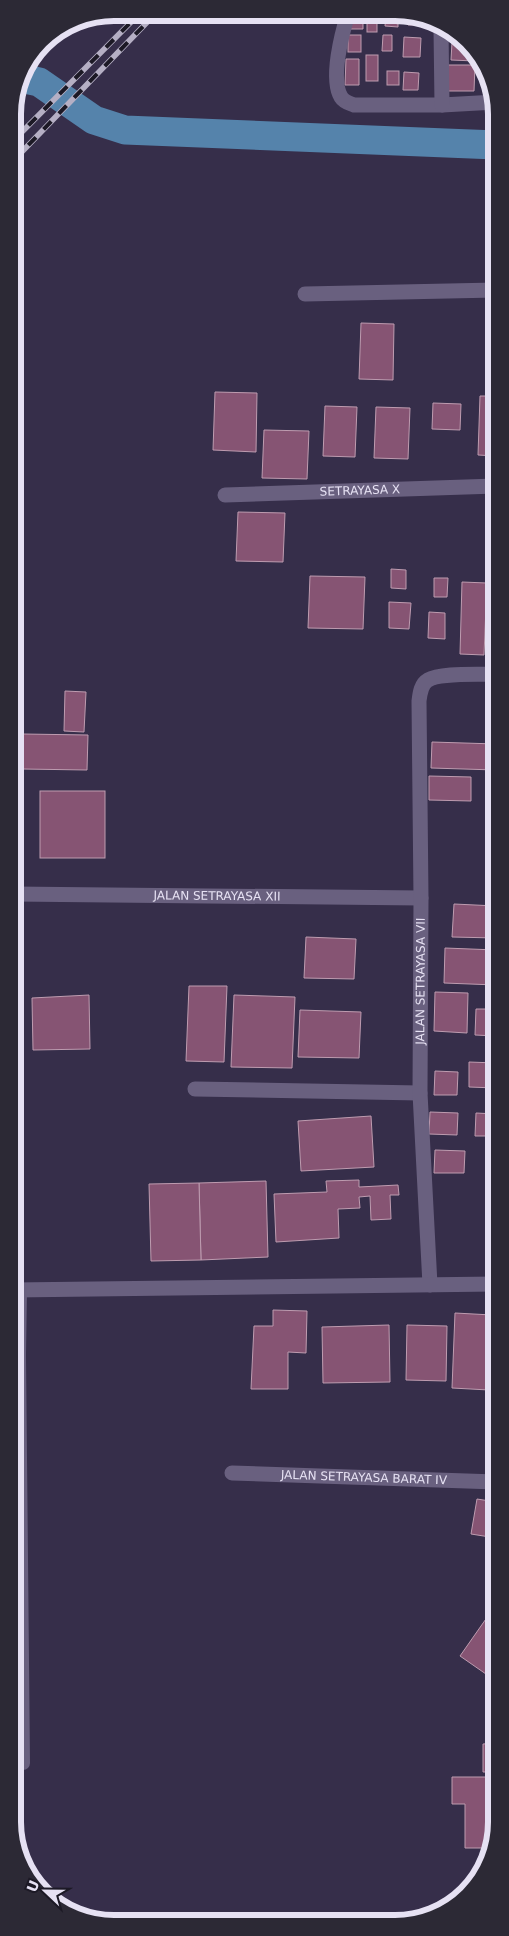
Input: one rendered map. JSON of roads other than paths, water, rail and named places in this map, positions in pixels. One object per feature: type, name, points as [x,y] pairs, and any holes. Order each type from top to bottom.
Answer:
[{"type":"street","points":[[346,21],[341,36],[338,90],[346,102],[354,105],[442,105],[487,102]]},
{"type":"street","points":[[441,34],[442,105]]},
{"type":"street","points":[[305,294],[488,290]]},
{"type":"street","name":"SETRAYASA X","points":[[225,495],[488,486]]},
{"type":"street","name":"JALAN SETRAYASA VII","points":[[430,1285],[420,1093],[419,700],[420,690],[427,680],[438,676],[488,674]]},
{"type":"street","name":"JALAN SETRAYASA XII","points":[[21,894],[421,898]]},
{"type":"street","points":[[195,1090],[420,1093]]},
{"type":"street","points":[[21,1290],[488,1284]]},
{"type":"street","name":"JALAN SETRAYASA BARAT IV","points":[[232,1473],[488,1482]]},
{"type":"lane","points":[[21,1646],[23,1763]]},
{"type":"waterway","points":[[28,80],[39,82],[94,120],[125,130],[488,145]]},
{"type":"railway","points":[[21,133],[132,21]]},
{"type":"railway","points":[[21,153],[148,21]]}]
